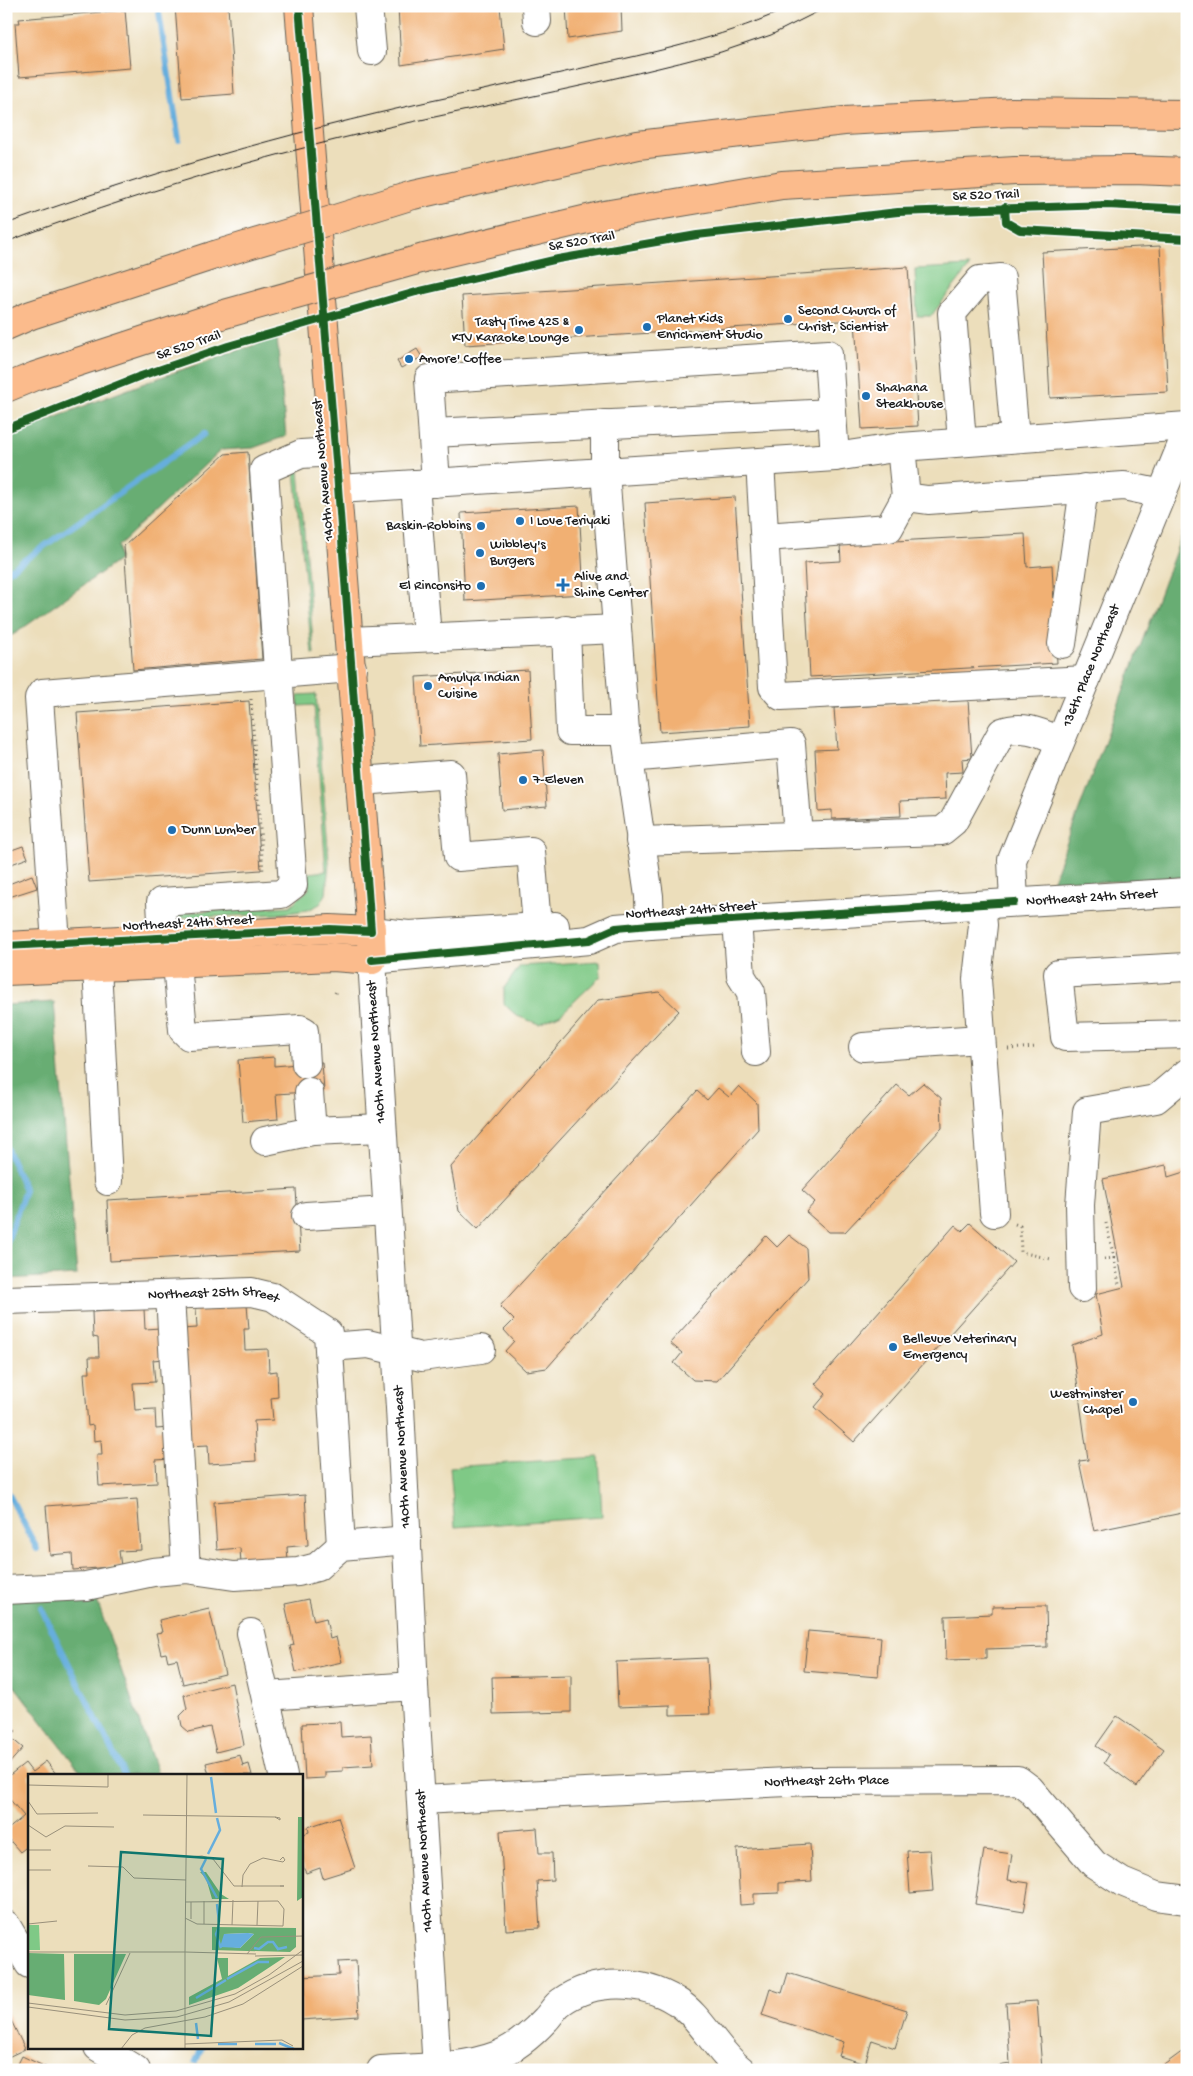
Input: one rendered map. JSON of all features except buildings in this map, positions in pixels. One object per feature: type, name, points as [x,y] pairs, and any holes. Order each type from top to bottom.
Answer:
[{"type":"main road","name":"140th Avenue Northeast","points":[[299,6],[361,781],[372,960]]},
{"type":"main road","points":[[6,326],[31,315],[215,255],[413,196],[638,145],[844,121],[1012,112],[1187,114]]},
{"type":"main road","points":[[6,388],[35,376],[221,315],[424,258],[604,215],[782,186],[1015,170],[1187,172]]},
{"type":"main road","name":"Northeast 24th Street","points":[[6,946],[330,929],[371,932]]},
{"type":"main road","points":[[6,972],[333,957],[372,960]]},
{"type":"street","points":[[368,6],[372,51]]},
{"type":"street","points":[[962,442],[952,313],[980,280],[1001,278],[1015,438]]},
{"type":"street","points":[[427,638],[425,483],[433,433],[429,379],[828,354],[835,458]]},
{"type":"street","points":[[433,433],[832,413]]},
{"type":"street","points":[[605,424],[605,472],[625,731],[640,841],[650,896],[650,925]]},
{"type":"street","points":[[338,489],[835,458],[901,447],[1187,426]]},
{"type":"street","name":"136th Place Northeast","points":[[1014,902],[1012,860],[1187,432]]},
{"type":"street","points":[[764,537],[889,528],[906,497],[901,447]]},
{"type":"street","points":[[163,938],[161,902],[281,894],[293,885],[264,470],[302,454],[335,452]]},
{"type":"street","points":[[760,462],[773,687],[780,696],[1086,680]]},
{"type":"street","points":[[906,497],[928,500],[1124,486],[1162,494]]},
{"type":"street","points":[[1062,644],[1084,488]]},
{"type":"street","points":[[350,641],[617,629]]},
{"type":"street","points":[[566,630],[570,731],[625,731]]},
{"type":"street","points":[[56,944],[39,698],[42,693],[352,668]]},
{"type":"street","points":[[640,841],[942,831],[953,822],[1002,732],[1014,728],[1034,730],[1060,742]]},
{"type":"street","points":[[629,758],[791,744],[798,836]]},
{"type":"street","points":[[361,781],[451,774],[458,857],[531,851],[537,926]]},
{"type":"street","name":"Northeast 24th Street","points":[[372,960],[589,940],[616,928],[650,925],[1187,892]]},
{"type":"street","points":[[981,905],[983,925],[977,979],[994,1213]]},
{"type":"street","points":[[737,920],[741,976],[751,992],[756,1052]]},
{"type":"street","points":[[371,932],[409,935],[537,926],[616,928]]},
{"type":"street","name":"140th Avenue Northeast","points":[[372,960],[437,2068]]},
{"type":"street","points":[[177,964],[183,1030],[189,1036],[300,1028],[304,1031],[306,1064]]},
{"type":"street","points":[[1187,967],[1058,974],[1065,1037],[1187,1034]]},
{"type":"street","points":[[97,968],[108,1180]]},
{"type":"street","points":[[863,1047],[980,1039]]},
{"type":"street","points":[[1082,1288],[1080,1205],[1087,1111],[1156,1099],[1187,1073]]},
{"type":"street","points":[[308,1092],[312,1131]]},
{"type":"street","points":[[266,1140],[312,1131],[382,1128]]},
{"type":"street","points":[[306,1216],[387,1212]]},
{"type":"street","name":"Northeast 25th Street","points":[[6,1300],[252,1292],[273,1296],[328,1334],[329,1347]]},
{"type":"street","points":[[170,1296],[186,1569]]},
{"type":"street","points":[[342,1546],[329,1347],[368,1344],[421,1357],[481,1348]]},
{"type":"street","points":[[6,1590],[86,1586],[153,1572],[186,1569],[234,1576],[298,1572],[317,1567],[342,1546],[407,1540]]},
{"type":"street","points":[[250,1633],[283,1774]]},
{"type":"street","points":[[266,1696],[414,1686]]},
{"type":"street","name":"Northeast 26th Place","points":[[421,1800],[809,1781],[1018,1780],[1030,1789],[1094,1864],[1122,1882],[1156,1896],[1187,1900]]},
{"type":"street","points":[[6,1925],[28,1962]]},
{"type":"street","points":[[381,2070],[437,2068],[469,2064],[500,2054],[518,2044],[546,2020],[560,2003],[583,1990],[610,1984],[648,1988],[678,2002],[706,2031],[729,2061],[741,2070]]},
{"type":"street","points":[[100,2048],[136,2070]]},
{"type":"path","points":[[249,676],[264,896]]},
{"type":"path","points":[[1008,1048],[1036,1047]]},
{"type":"path","points":[[994,1213],[1020,1226],[1021,1252],[1051,1258]]},
{"type":"path","points":[[1106,1220],[1119,1284]]},
{"type":"path","points":[[1096,1259],[1114,1258]]},
{"type":"green space","points":[[970,266],[931,316],[917,316],[915,269]]},
{"type":"green space","points":[[277,338],[286,436],[253,448],[221,450],[118,546],[119,560],[16,633],[6,638],[6,438],[140,385]]},
{"type":"green space","points":[[295,471],[299,471],[314,654],[312,654]]},
{"type":"green space","points":[[1187,521],[1187,877],[1051,885]]},
{"type":"green space","points":[[316,694],[329,862],[326,894],[320,904],[308,910],[279,914],[174,918],[176,913],[290,906],[309,889],[308,873],[326,871],[314,705],[298,706],[298,695]]},
{"type":"green space","points":[[600,961],[601,976],[561,1014],[539,1024],[517,1016],[504,1004],[504,988],[520,966]]},
{"type":"green space","points":[[54,1002],[77,1275],[6,1279],[6,1005]]},
{"type":"green space","points":[[599,1457],[602,1517],[455,1527],[450,1467]]},
{"type":"green space","points":[[95,1595],[158,1774],[82,1774],[6,1675],[6,1599]]},
{"type":"waterway","points":[[158,6],[179,140]]},
{"type":"waterway","points":[[6,573],[204,434]]},
{"type":"waterway","points":[[6,1147],[25,1190],[6,1245]]},
{"type":"waterway","points":[[6,1489],[37,1549]]},
{"type":"waterway","points":[[41,1608],[124,1774]]},
{"type":"waterway","points":[[196,2061],[202,2048]]},
{"type":"tram line","points":[[6,224],[111,188],[270,141],[377,113],[673,47],[722,33],[792,6]]},
{"type":"tram line","points":[[6,242],[100,208],[292,151],[389,127],[638,73],[721,52],[771,35],[829,6]]},
{"type":"cycle path","points":[[6,946],[330,929],[371,931],[337,473],[299,6]]},
{"type":"cycle path","name":"SR 520 Trail","points":[[6,429],[138,377],[228,346],[416,292],[558,259],[697,235],[898,212],[1107,205],[1187,209]]},
{"type":"cycle path","name":"SR 520 Trail","points":[[1005,207],[1006,222],[1020,230],[1187,239]]},
{"type":"cycle path","points":[[372,960],[589,940],[616,928],[1014,902]]},
{"type":"place","name":"Second Church of Christ, Scientist","points":[[788,319]]},
{"type":"place","name":"Planet Kids Enrichment Studio","points":[[647,327]]},
{"type":"place","name":"Tasty Time 425 & KTV Karaoke Lounge","points":[[579,330]]},
{"type":"place","name":"Amore' Coffee","points":[[409,359]]},
{"type":"place","name":"Shahana Steakhouse","points":[[866,396]]},
{"type":"place","name":"I Love Teriyaki","points":[[520,521]]},
{"type":"place","name":"Baskin-Robbins","points":[[481,526]]},
{"type":"place","name":"Wibbley's Burgers","points":[[480,553]]},
{"type":"place","name":"Alive and Shine Center","points":[[563,585]]},
{"type":"place","name":"El Rinconsito","points":[[481,586]]},
{"type":"place","name":"Amulya Indian Cuisine","points":[[428,686]]},
{"type":"place","name":"7-Eleven","points":[[523,780]]},
{"type":"place","name":"Dunn Lumber","points":[[172,830]]},
{"type":"place","name":"Bellevue Veterinary Emergency","points":[[893,1347]]},
{"type":"place","name":"Westminster Chapel","points":[[1133,1402]]}]
